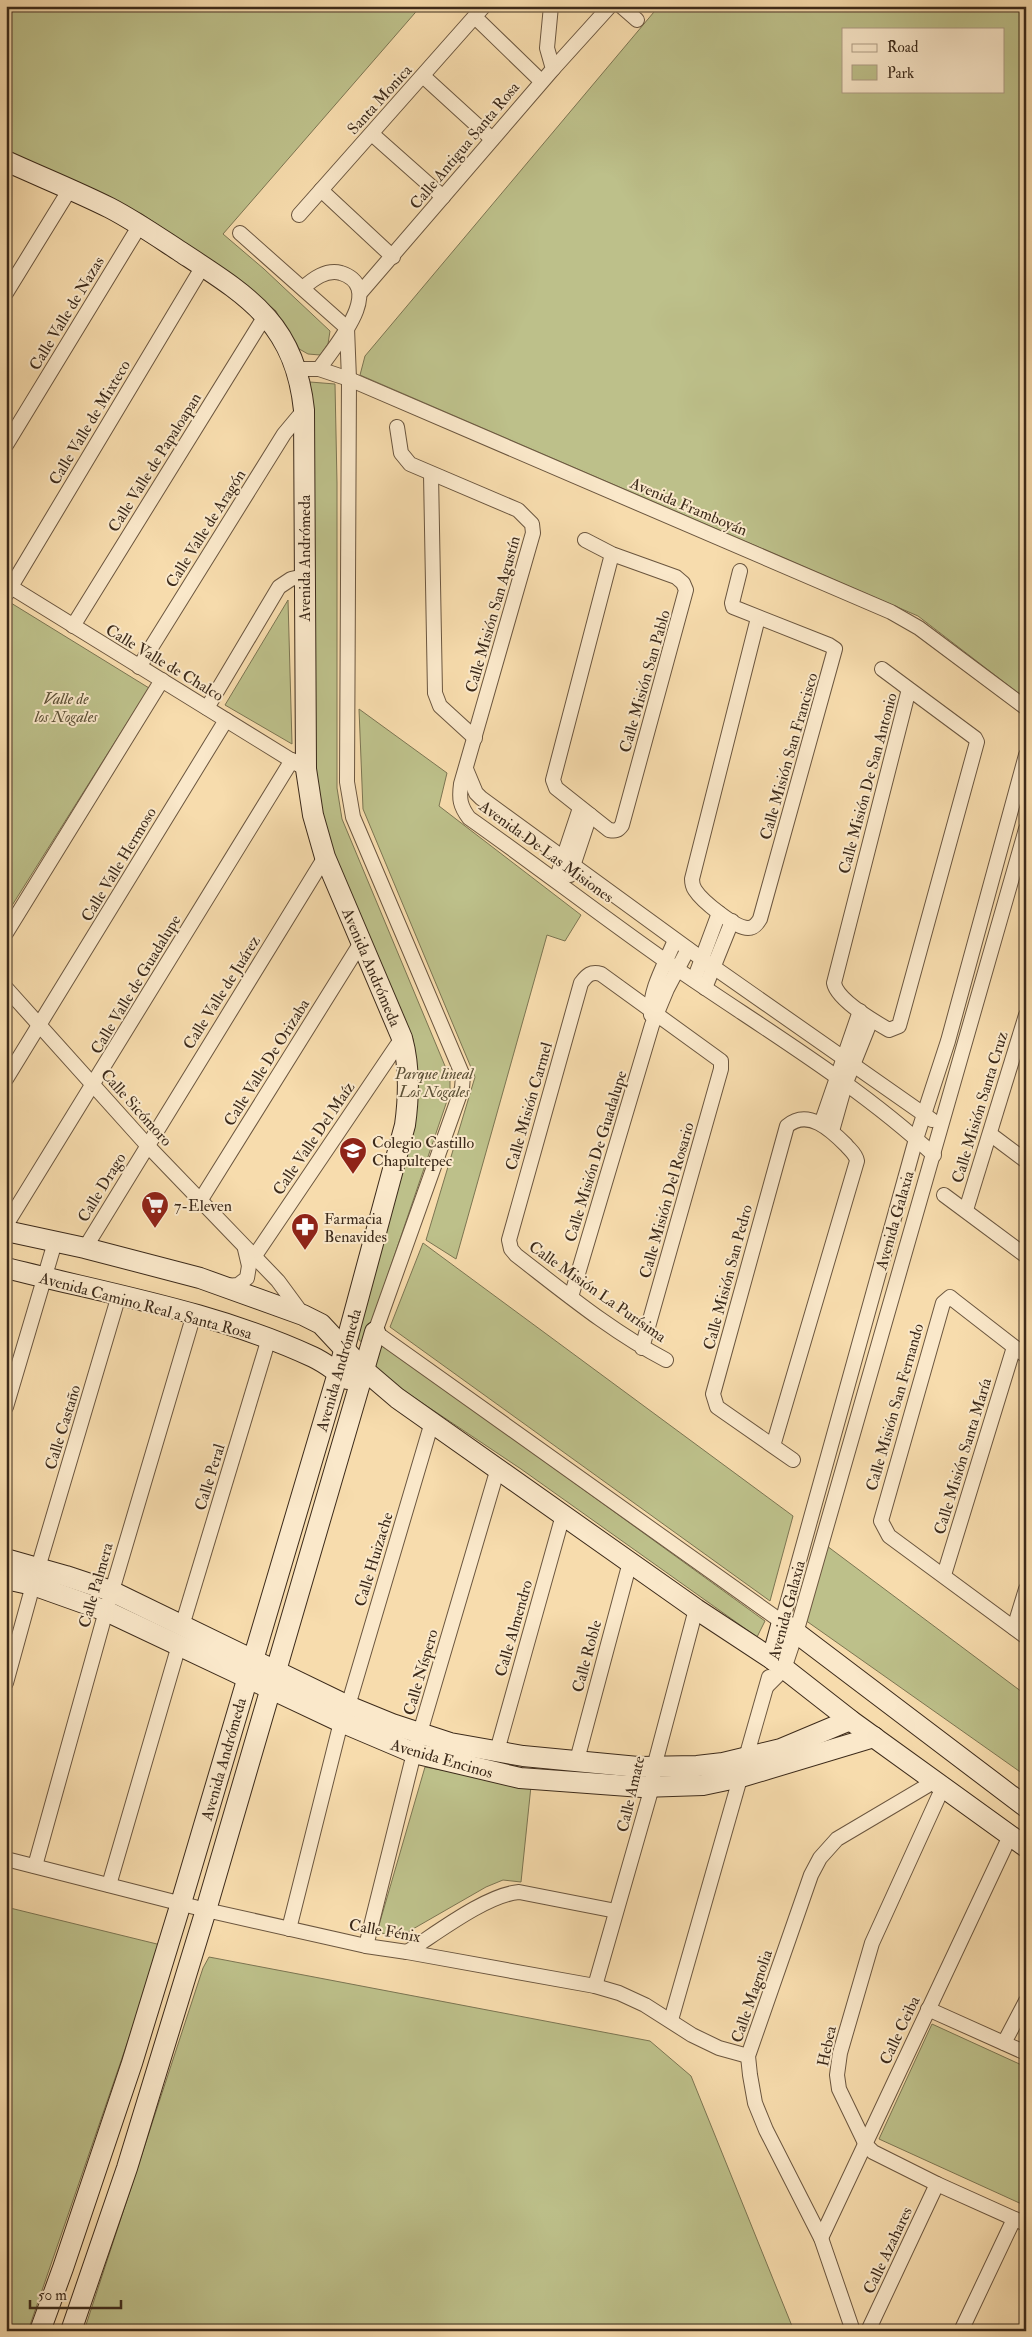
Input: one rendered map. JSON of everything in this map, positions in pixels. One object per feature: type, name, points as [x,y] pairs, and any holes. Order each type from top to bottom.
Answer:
[{"type":"street","points":[[551,6],[547,48],[553,69]]},
{"type":"street","name":"Calle Antigua Santa Rosa","points":[[361,292],[542,80],[610,6]]},
{"type":"street","points":[[621,6],[637,20]]},
{"type":"street","points":[[480,12],[542,80]]},
{"type":"street","name":"Santa Monica","points":[[299,215],[480,12]]},
{"type":"street","points":[[423,76],[492,139]]},
{"type":"street","points":[[372,134],[443,197]]},
{"type":"street","name":"Avenida Andrómeda","points":[[6,161],[111,209],[249,298],[265,316],[286,346],[297,369],[304,410],[304,576],[299,765],[324,857],[362,941],[402,1038],[406,1054],[409,1097],[406,1125],[338,1373],[181,1904],[129,2072],[40,2331]]},
{"type":"street","points":[[6,293],[70,189]]},
{"type":"street","points":[[321,190],[393,256]]},
{"type":"street","name":"Calle Valle de Nazas","points":[[6,445],[140,226]]},
{"type":"street","points":[[240,233],[347,328]]},
{"type":"street","name":"Calle Valle de Mixteco","points":[[8,588],[202,266]]},
{"type":"street","points":[[303,288],[320,276],[330,272],[339,272],[350,277],[357,284],[361,292],[357,309],[347,328],[319,369]]},
{"type":"street","name":"Calle Valle de Papaloapan","points":[[73,626],[265,316]]},
{"type":"street","name":"Avenida Andrómeda","points":[[72,2331],[130,2159],[206,1910],[375,1332],[462,1088],[463,1076],[353,817],[349,800],[349,379],[347,328]]},
{"type":"street","name":"Avenida Framboyán","points":[[297,369],[319,369],[349,379],[891,612],[920,628],[1026,708]]},
{"type":"street","name":"Calle Valle de Aragón","points":[[139,667],[284,434],[304,410]]},
{"type":"street","name":"Calle Misión San Agustín","points":[[397,428],[404,458],[410,464],[518,510],[532,524],[533,533],[466,769]]},
{"type":"street","points":[[431,474],[434,693],[440,706],[475,738]]},
{"type":"street","name":"Calle Misión San Pablo","points":[[585,540],[612,554],[676,577],[683,583],[686,590],[622,825],[619,830],[608,830],[556,788],[553,780],[553,773],[612,554]]},
{"type":"street","name":"Calle Misión San Francisco","points":[[740,571],[732,603],[733,607],[829,645],[835,652],[760,919],[751,928],[732,921],[719,913],[695,891],[692,879],[758,618]]},
{"type":"street","points":[[207,708],[279,587],[291,579],[304,576]]},
{"type":"street","name":"Calle Valle de Chalco","points":[[8,588],[299,765]]},
{"type":"street","points":[[882,669],[909,689]]},
{"type":"street","points":[[6,933],[162,680]]},
{"type":"street","name":"Calle Misión De San Antonio","points":[[909,689],[975,738],[976,744],[899,1026],[890,1030],[860,1011],[839,992],[834,983],[909,689]]},
{"type":"street","name":"Calle Valle Hermoso","points":[[6,1079],[226,720]]},
{"type":"street","name":"Avenida Galaxia","points":[[789,1628],[916,1139],[948,1040],[1026,756]]},
{"type":"street","name":"Calle Valle de Guadalupe","points":[[6,1225],[299,765]]},
{"type":"street","name":"Avenida De Las Misiones","points":[[466,769],[476,793],[481,798],[568,864],[847,1062],[941,1126]]},
{"type":"street","name":"Avenida De Las Misiones","points":[[466,769],[460,794],[462,809],[470,818],[679,970],[840,1081],[934,1155]]},
{"type":"street","points":[[561,884],[585,812]]},
{"type":"street","name":"Avenida Galaxia","points":[[670,2020],[767,1686],[778,1664],[934,1155],[1026,829]]},
{"type":"street","name":"Calle Valle de Juárez","points":[[147,1145],[324,857]]},
{"type":"street","points":[[700,984],[719,913]]},
{"type":"street","points":[[707,963],[732,921]]},
{"type":"street","name":"Calle Misión De Guadalupe","points":[[571,1297],[653,1016],[657,984],[675,940]]},
{"type":"street","name":"Calle Valle De Orizaba","points":[[200,1201],[362,941]]},
{"type":"street","name":"Calle Misión De Guadalupe","points":[[653,1016],[679,970],[688,949]]},
{"type":"street","name":"Calle Misión Carmel","points":[[511,1249],[510,1231],[581,982],[587,975],[594,972],[602,974],[653,1016]]},
{"type":"street","name":"Calle Sicómoro","points":[[6,988],[147,1145],[278,1281],[303,1315]]},
{"type":"street","points":[[773,1446],[857,1161],[856,1155],[827,1127],[860,1011]]},
{"type":"street","name":"Calle Misión Santa Cruz","points":[[966,1210],[1026,1014]]},
{"type":"street","name":"Calle Misión Del Rosario","points":[[642,1348],[722,1069],[721,1061],[653,1016]]},
{"type":"street","points":[[847,1062],[872,1020]]},
{"type":"street","name":"Calle Valle Del Maíz","points":[[249,1252],[402,1038]]},
{"type":"street","points":[[948,1040],[964,1048]]},
{"type":"street","points":[[1014,1055],[1026,1064]]},
{"type":"street","name":"Calle Misión San Pedro","points":[[793,1460],[717,1407],[713,1394],[787,1126],[793,1121],[804,1120],[827,1127]]},
{"type":"street","points":[[990,1134],[1026,1161]]},
{"type":"street","name":"Calle Drago","points":[[85,1248],[147,1145]]},
{"type":"street","points":[[944,1195],[1026,1256]]},
{"type":"street","points":[[6,1231],[85,1248],[224,1286],[303,1315],[321,1324],[344,1347],[361,1377],[397,1398],[432,1422],[696,1609],[778,1664],[850,1720],[1018,1842]]},
{"type":"street","points":[[6,1407],[55,1242]]},
{"type":"street","name":"Calle Misión La Purísima","points":[[511,1249],[571,1297],[642,1348],[666,1360]]},
{"type":"street","points":[[224,1286],[238,1285],[247,1278],[249,1252]]},
{"type":"street","name":"Avenida Camino Real a Santa Rosa","points":[[6,1268],[194,1314],[269,1338],[314,1358],[338,1373],[361,1377]]},
{"type":"street","name":"Calle Castaño","points":[[6,1682],[35,1576],[119,1296]]},
{"type":"street","name":"Calle Misión San Fernando","points":[[944,1575],[889,1536],[884,1530],[881,1521],[942,1303],[950,1297],[1014,1348]]},
{"type":"street","points":[[321,1324],[340,1320],[355,1310]]},
{"type":"street","name":"Calle Palmera","points":[[34,1866],[106,1611],[194,1314]]},
{"type":"street","points":[[375,1332],[789,1628],[1026,1807]]},
{"type":"street","name":"Calle Peral","points":[[109,1885],[269,1338]]},
{"type":"street","points":[[1014,1348],[1026,1356]]},
{"type":"street","name":"Calle Misión Santa María","points":[[944,1575],[1014,1348]]},
{"type":"street","name":"Calle Huizache","points":[[289,1929],[345,1714],[432,1422]]},
{"type":"street","name":"Calle Níspero","points":[[366,1946],[414,1753],[498,1468]]},
{"type":"street","name":"Calle Almendro","points":[[497,1751],[564,1515]]},
{"type":"street","name":"Avenida Encinos","points":[[6,1559],[35,1576],[106,1611],[253,1659],[274,1679],[345,1714],[414,1753],[520,1778],[652,1787],[703,1785],[744,1768],[781,1748],[850,1720]]},
{"type":"street","name":"Calle Roble","points":[[577,1760],[630,1562]]},
{"type":"street","points":[[944,1575],[1026,1637]]},
{"type":"street","name":"Avenida Encinos","points":[[6,1579],[35,1576],[112,1591],[247,1678],[274,1679]]},
{"type":"street","points":[[1014,1628],[1026,1589]]},
{"type":"street","name":"Calle Amate","points":[[595,1986],[652,1787],[654,1767],[696,1609]]},
{"type":"street","name":"Avenida Encinos","points":[[345,1714],[450,1743],[497,1751],[638,1767],[697,1766],[744,1768],[874,1737]]},
{"type":"street","name":"Calle Magnolia","points":[[853,2331],[821,2238],[766,2130],[755,2103],[748,2056],[812,1875],[820,1858],[837,1839],[939,1784]]},
{"type":"street","name":"Hebea","points":[[939,1784],[872,1943],[840,2054],[837,2075],[839,2089],[866,2145],[883,2158],[1020,2222]]},
{"type":"street","name":"Calle Ceiba","points":[[821,2238],[928,2009],[1018,1842]]},
{"type":"street","name":"Calle Fénix","points":[[6,1859],[181,1904],[366,1946],[595,1986],[619,1993],[670,2020],[692,2035],[748,2056]]},
{"type":"street","points":[[408,1952],[493,1899],[508,1893],[520,1892],[616,1911]]},
{"type":"street","points":[[1004,2043],[1026,2001]]},
{"type":"street","points":[[928,2009],[1026,2053]]},
{"type":"street","name":"Calle Azahares","points":[[868,2331],[937,2184]]},
{"type":"street","points":[[961,2331],[1020,2222]]},
{"type":"green space","points":[[6,6],[421,6],[223,234],[264,269],[330,331],[328,344],[320,355],[308,354],[294,346],[276,311],[238,280],[142,214],[6,151]]},
{"type":"green space","points":[[659,6],[1026,6],[1026,699],[918,616],[360,375],[365,356]]},
{"type":"green space","name":"Parque lineal Los Nogales","points":[[310,382],[335,384],[337,483],[337,788],[342,819],[450,1078],[450,1092],[364,1345],[354,1334],[412,1136],[417,1088],[416,1064],[413,1039],[334,855],[321,813],[315,779]]},
{"type":"green space","points":[[288,600],[292,744],[225,705]]},
{"type":"green space","name":"Valle de los Nogales","points":[[11,603],[149,688],[6,915],[6,610]]},
{"type":"green space","points":[[359,709],[447,773],[439,806],[581,915],[565,941],[547,935],[456,1259],[426,1240],[475,1077],[363,809]]},
{"type":"green space","points":[[423,1243],[793,1516],[770,1601],[390,1327]]},
{"type":"green space","points":[[377,1343],[417,1369],[765,1621],[757,1637],[521,1469],[370,1368]]},
{"type":"green space","points":[[827,1546],[1026,1695],[1026,1776],[805,1620]]},
{"type":"green space","points":[[425,1767],[531,1786],[521,1882],[503,1880],[486,1887],[399,1937],[377,1932]]},
{"type":"green space","points":[[6,1907],[161,1945],[28,2331],[6,2331]]},
{"type":"green space","points":[[209,1957],[650,2041],[691,2076],[794,2331],[84,2331],[203,1968]]},
{"type":"green space","points":[[932,2024],[1026,2067],[1026,2206],[879,2139]]},
{"type":"place","name":"Colegio Castillo Chapultepec","points":[[353,1175]]},
{"type":"place","name":"7-Eleven","points":[[155,1229]]},
{"type":"place","name":"Farmacia Benavides","points":[[305,1251]]}]
